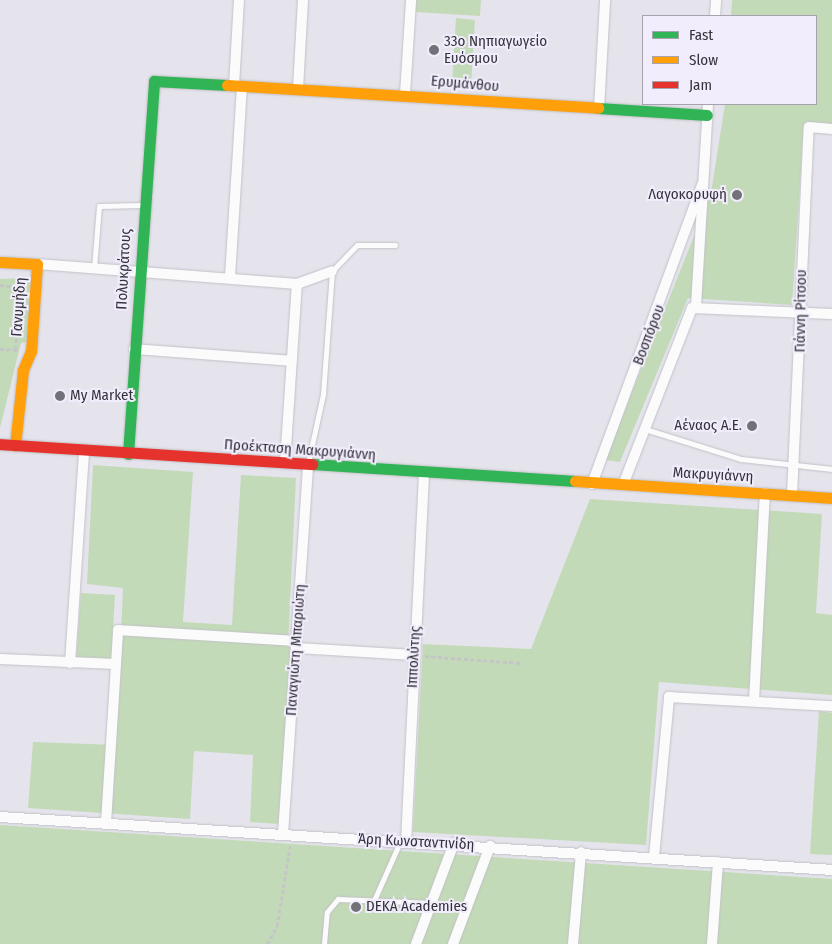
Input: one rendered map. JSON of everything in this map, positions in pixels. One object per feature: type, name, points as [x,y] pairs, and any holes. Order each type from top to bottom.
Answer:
[{"type":"street","points":[[230,277],[238,86],[239,0]]},
{"type":"street","points":[[298,88],[303,0]]},
{"type":"street","points":[[405,94],[411,0]]},
{"type":"street","points":[[599,109],[605,0]]},
{"type":"street","points":[[715,15],[716,0]]},
{"type":"street","name":"Ερυμάνθου","points":[[151,86],[157,81],[405,94],[599,109],[708,109]]},
{"type":"street","name":"Πολυκράτους","points":[[128,454],[142,205],[151,86]]},
{"type":"street","points":[[708,109],[696,306],[832,314]]},
{"type":"street","name":"Γιάννη Ρίτσου","points":[[792,495],[809,127],[832,129]]},
{"type":"street","name":"Βοσπόρου","points":[[592,484],[702,186]]},
{"type":"street","points":[[0,262],[230,277],[297,284],[332,272]]},
{"type":"street","name":"Γανυμήδη","points":[[5,445],[23,370],[31,351],[37,264]]},
{"type":"street","points":[[285,464],[297,284]]},
{"type":"street","name":"Βοσπόρου","points":[[623,485],[689,315],[696,306]]},
{"type":"street","points":[[134,349],[292,361]]},
{"type":"street","name":"Προέκταση Μακρυγιάννη","points":[[5,445],[592,484]]},
{"type":"street","points":[[70,663],[84,450]]},
{"type":"street","name":"Παναγιώτη Μπαριώτη","points":[[287,835],[308,465]]},
{"type":"street","name":"Ιππολύτης","points":[[403,842],[424,473]]},
{"type":"street","name":"Μακρυγιάννη","points":[[592,484],[832,498]]},
{"type":"street","points":[[754,702],[765,493]]},
{"type":"street","points":[[106,823],[118,630],[414,655]]},
{"type":"street","points":[[0,659],[116,664]]},
{"type":"street","points":[[654,857],[668,696],[832,706]]},
{"type":"street","name":"Άρη Κωνσταντινίδη","points":[[0,817],[403,842],[454,843],[832,870]]},
{"type":"street","points":[[416,944],[454,843]]},
{"type":"street","points":[[453,944],[490,846]]},
{"type":"street","points":[[573,944],[581,852]]},
{"type":"street","points":[[712,944],[718,862]]},
{"type":"lane","points":[[94,268],[99,206],[142,205]]},
{"type":"lane","points":[[308,465],[323,394],[332,272],[357,245],[395,245]]},
{"type":"lane","points":[[645,429],[741,459],[832,469]]},
{"type":"lane","points":[[374,898],[403,842]]},
{"type":"lane","points":[[324,944],[327,912],[333,902],[344,898],[374,898],[432,903]]},
{"type":"path","points":[[0,286],[19,287],[16,350]]},
{"type":"path","points":[[0,349],[31,351]]},
{"type":"path","points":[[414,655],[521,663]]},
{"type":"path","points":[[267,944],[277,926],[287,835]]},
{"type":"green space","points":[[416,0],[481,0],[480,16],[416,12]]},
{"type":"green space","points":[[732,0],[832,0],[832,125],[804,123],[792,305],[688,298],[620,462],[605,460],[711,193],[725,105],[817,105],[817,15],[731,15]]},
{"type":"green space","points":[[456,18],[475,20],[471,86],[452,85]]},
{"type":"green space","points":[[30,278],[27,342],[21,343],[0,428],[0,279]]},
{"type":"green space","points":[[93,465],[193,472],[183,622],[232,625],[241,475],[296,478],[288,646],[291,646],[279,824],[250,822],[253,755],[194,751],[190,819],[28,808],[33,742],[116,745],[123,588],[87,584]]},
{"type":"green space","points":[[590,499],[822,514],[816,613],[832,615],[832,695],[659,682],[646,845],[413,832],[423,644],[531,649]]},
{"type":"green space","points":[[81,593],[115,595],[111,663],[76,662]]},
{"type":"green space","points":[[819,711],[832,713],[832,855],[810,854]]},
{"type":"green space","points":[[0,825],[832,879],[832,944],[0,944]]},
{"type":"traffic: fast","points":[[128,454],[154,81],[227,85]]},
{"type":"traffic: fast","points":[[598,108],[707,115]]},
{"type":"traffic: fast","points":[[312,464],[575,481]]},
{"type":"traffic: slow","points":[[227,85],[598,108]]},
{"type":"traffic: slow","points":[[0,262],[37,264],[31,351],[23,370],[15,446]]},
{"type":"traffic: slow","points":[[575,481],[832,498]]},
{"type":"traffic: jam","points":[[0,444],[312,464]]},
{"type":"place","name":"33ο Νηπιαγωγείο Ευόσμου","points":[[434,50]]},
{"type":"place","name":"Λαγοκορυφή","points":[[737,195]]},
{"type":"place","name":"Μy Μarket","points":[[60,396]]},
{"type":"place","name":"Αέναος Α.Ε.","points":[[752,426]]},
{"type":"place","name":"DEKA Academies","points":[[356,907]]}]
